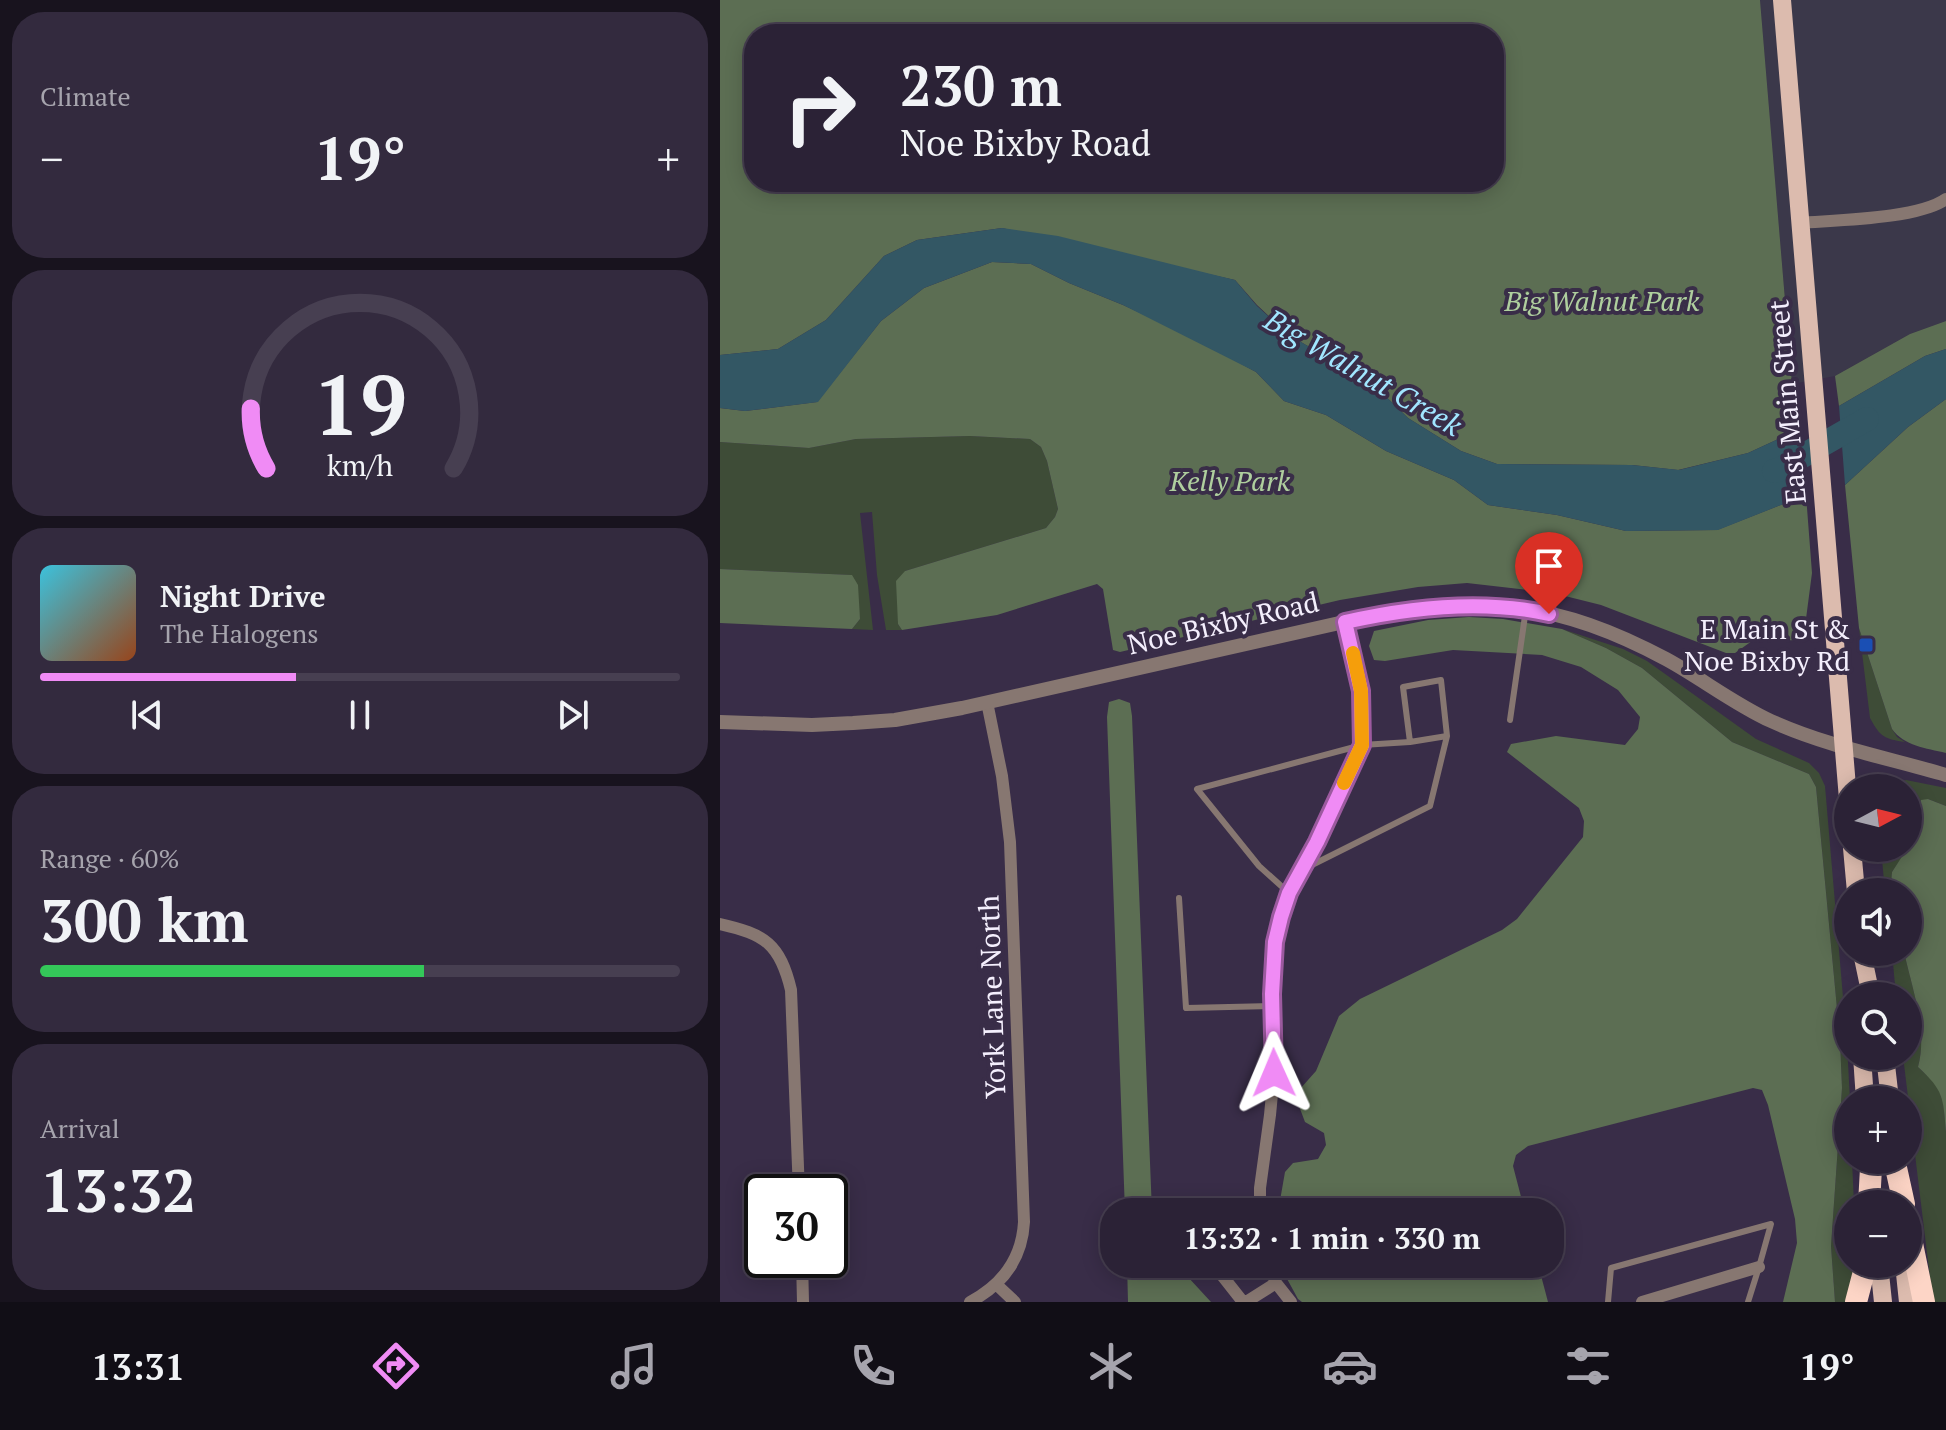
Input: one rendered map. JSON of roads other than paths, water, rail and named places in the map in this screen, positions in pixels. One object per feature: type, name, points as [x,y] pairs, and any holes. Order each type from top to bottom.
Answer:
[{"type":"highway","points":[[1856,1302],[1862,1278]]},
{"type":"highway","points":[[1919,1278],[1924,1302]]},
{"type":"main road","name":"East Main Street","points":[[1782,0],[1846,774]]},
{"type":"main road","points":[[1880,1278],[1883,1302]]},
{"type":"main road","points":[[1905,1278],[1908,1302]]},
{"type":"street","points":[[1800,223],[1912,213],[1946,199]]},
{"type":"street","name":"Noe Bixby Road","points":[[720,722],[812,725],[875,722],[932,714],[1397,612],[1443,607],[1496,607],[1526,609],[1602,630],[1633,642],[1697,676],[1768,720],[1820,740],[1946,775]]},
{"type":"street","points":[[1260,1198],[1274,1073],[1272,1006],[1275,942],[1289,893],[1317,842],[1362,745],[1361,691],[1345,622]]},
{"type":"street","name":"York Lane North","points":[[987,702],[1002,776],[1010,842],[1024,1222],[1017,1256],[997,1285]]},
{"type":"street","points":[[720,924],[747,930],[771,945],[785,965],[791,990],[798,1174]]},
{"type":"street","points":[[1642,1302],[1759,1267]]},
{"type":"street","points":[[802,1278],[803,1302]]},
{"type":"street","points":[[1224,1278],[1244,1302],[1276,1283]]},
{"type":"street","points":[[1274,1278],[1291,1302]]},
{"type":"street","points":[[970,1302],[997,1285],[1015,1302]]},
{"type":"lane","points":[[1510,720],[1526,609]]},
{"type":"lane","points":[[1301,871],[1430,806],[1447,736],[1441,680],[1403,687],[1410,742]]},
{"type":"lane","points":[[1289,893],[1259,866],[1197,789],[1362,745],[1447,736]]},
{"type":"lane","points":[[1179,898],[1186,1008],[1272,1006]]},
{"type":"lane","points":[[1608,1302],[1611,1268],[1771,1224],[1748,1302]]},
{"type":"water","points":[[1002,228],[1058,236],[1235,280],[1257,306],[1289,335],[1374,385],[1408,418],[1461,451],[1497,464],[1632,465],[1679,470],[1748,453],[1798,430],[1806,495],[1718,530],[1626,531],[1557,515],[1488,505],[1454,480],[1386,451],[1326,415],[1284,401],[1256,372],[1123,305],[1031,264],[992,262],[924,288],[881,321],[818,402],[745,411],[720,408],[720,355],[778,349],[826,320],[884,256],[917,240]]},
{"type":"water","points":[[1946,349],[1946,399],[1908,427],[1845,485],[1839,406],[1925,356]]},
{"type":"waterway","name":"Big Walnut Creek","points":[[1774,471],[1867,419]]},
{"type":"place","name":"E Main St & Noe Bixby Rd","points":[[1866,645]]},
{"type":"park label","name":"Big Walnut Park","points":[[1602,301]]},
{"type":"park label","name":"Kelly Park","points":[[1230,481]]}]
